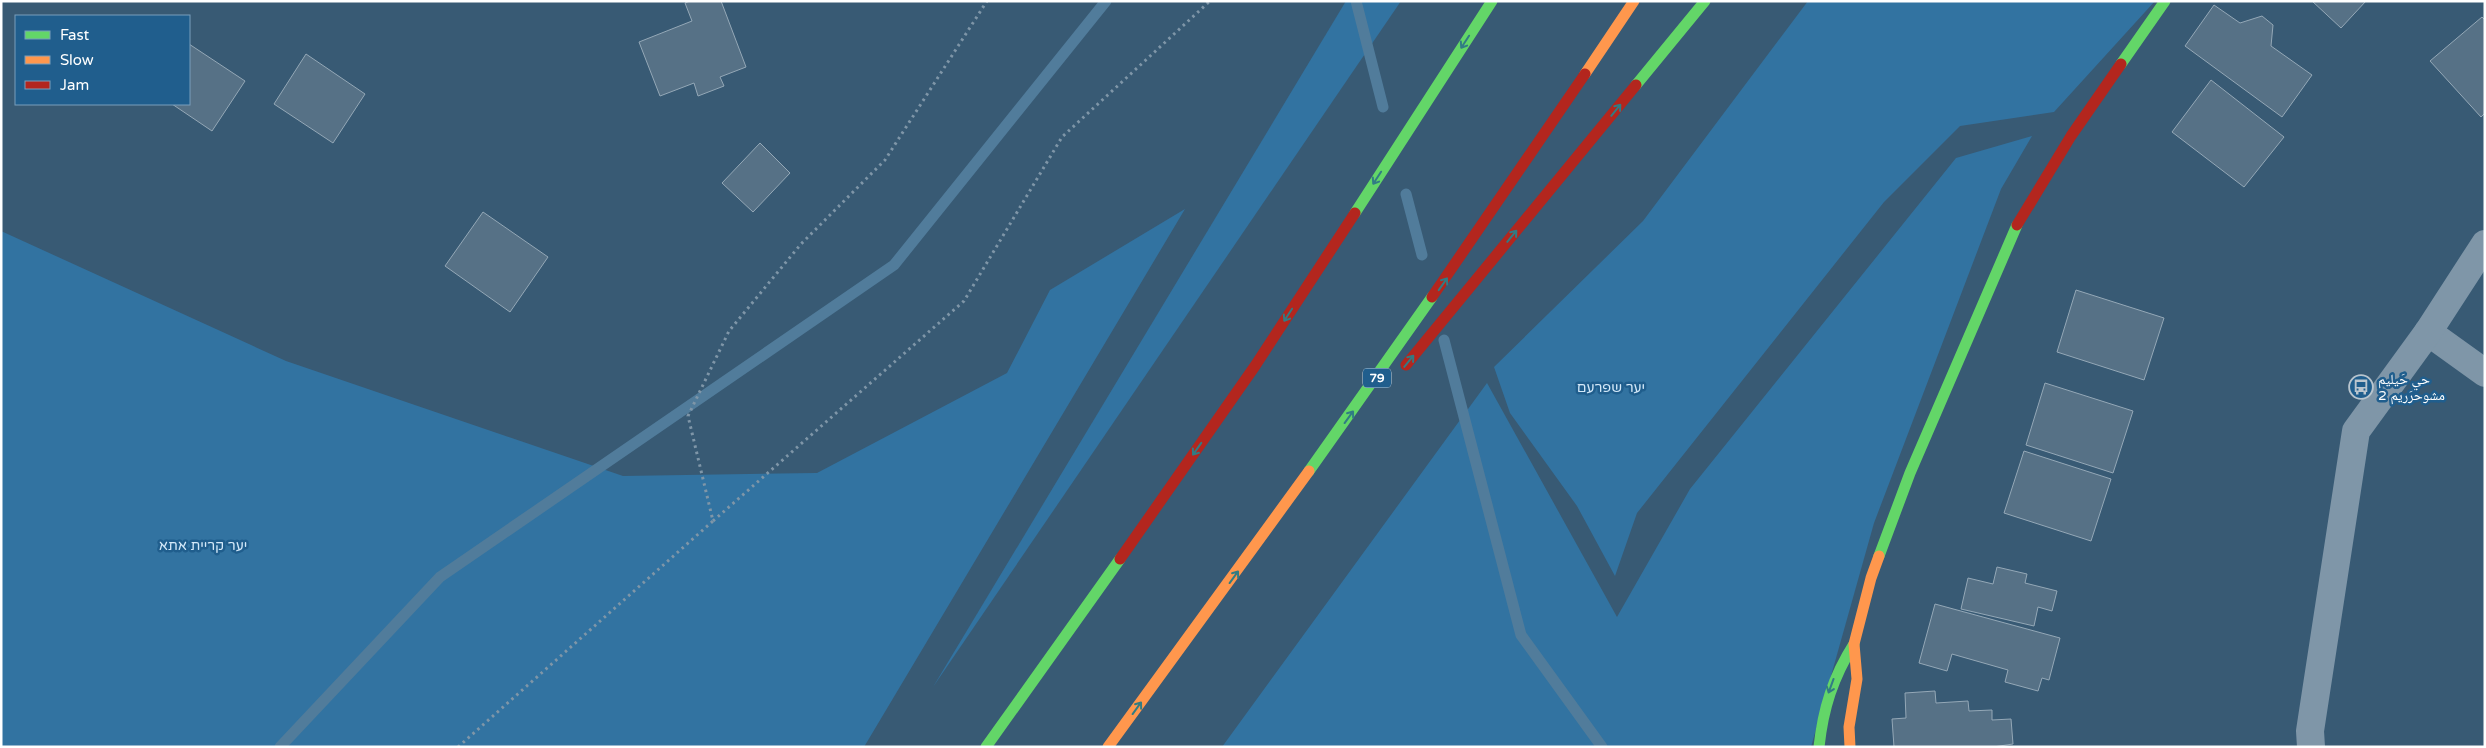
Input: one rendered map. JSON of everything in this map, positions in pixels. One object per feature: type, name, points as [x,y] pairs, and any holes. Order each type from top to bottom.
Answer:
[{"type":"main road","points":[[986,747],[1255,366],[1492,1]]},
{"type":"main road","name":"79","points":[[1108,747],[1256,548],[1404,340],[1565,107],[1634,1]]},
{"type":"main road","points":[[1401,370],[1706,1]]},
{"type":"main road","points":[[1819,747],[1822,719],[1830,688],[1838,668],[1854,644],[1871,578],[1910,472],[2021,216],[2071,136],[2165,1]]},
{"type":"main road","points":[[1256,548],[1357,424]]},
{"type":"main road","points":[[1850,747],[1849,727],[1857,679],[1854,644]]},
{"type":"street","points":[[2310,747],[2310,731],[2356,431],[2428,332],[2485,244]]},
{"type":"street","points":[[2428,332],[2485,373]]},
{"type":"path","points":[[713,522],[688,416],[729,331],[802,244],[885,160],[987,1]]},
{"type":"path","points":[[458,747],[964,301],[1062,137],[1210,1]]},
{"type":"green space","points":[[1346,1],[1401,1],[933,687]]},
{"type":"green space","name":"יער שפרעם","points":[[1808,1],[2155,1],[2054,112],[1960,126],[1884,202],[1637,513],[1615,576],[1577,506],[1510,413],[1494,367],[1643,221]]},
{"type":"green space","points":[[2032,136],[2001,189],[1874,523],[1811,747],[1222,747],[1487,383],[1617,617],[1690,489],[1956,158]]},
{"type":"green space","name":"יער קריית אתא","points":[[1185,209],[864,747],[1,747],[1,231],[286,361],[623,476],[817,473],[1007,373],[1050,290]]},
{"type":"building","points":[[690,1],[721,1],[746,67],[720,77],[724,86],[698,96],[694,83],[660,96],[639,42],[692,21],[685,3]]},
{"type":"building","points":[[2312,1],[2366,1],[2341,28]]},
{"type":"building","points":[[2214,5],[2240,23],[2262,16],[2273,25],[2271,46],[2312,75],[2282,117],[2185,46]]},
{"type":"building","points":[[2482,17],[2485,20],[2485,113],[2481,117],[2430,61]]},
{"type":"building","points":[[190,45],[245,81],[212,131],[173,105],[190,105]]},
{"type":"building","points":[[306,54],[365,94],[333,143],[274,104]]},
{"type":"building","points":[[2211,80],[2284,137],[2244,187],[2172,132]]},
{"type":"building","points":[[760,143],[790,173],[753,212],[722,183]]},
{"type":"building","points":[[483,212],[548,257],[510,312],[445,266]]},
{"type":"building","points":[[2076,290],[2164,318],[2144,380],[2057,352]]},
{"type":"building","points":[[2045,383],[2133,411],[2113,473],[2026,445]]},
{"type":"building","points":[[2024,451],[2111,479],[2091,541],[2004,513]]},
{"type":"building","points":[[1997,567],[2027,574],[2025,583],[2057,591],[2052,611],[2038,607],[2034,626],[1961,609],[1968,578],[1993,584]]},
{"type":"building","points":[[1935,604],[2060,638],[2049,680],[2042,678],[2038,691],[2005,682],[2008,670],[1952,654],[1947,671],[1919,663]]},
{"type":"building","points":[[1935,691],[1936,703],[1968,701],[1969,711],[1992,710],[1992,720],[2011,719],[2013,744],[1993,747],[1894,747],[1892,719],[1906,718],[1905,693]]},
{"type":"waterway","points":[[280,747],[440,577],[894,265],[1106,1]]},
{"type":"waterway","points":[[1356,1],[1383,107]]},
{"type":"waterway","points":[[1406,194],[1422,255]]},
{"type":"waterway","points":[[1444,340],[1521,635],[1602,747]]},
{"type":"traffic: fast","points":[[1355,213],[1492,1]]},
{"type":"traffic: fast","points":[[1636,85],[1705,1]]},
{"type":"traffic: fast","points":[[2121,64],[2165,1]]},
{"type":"traffic: fast","points":[[1879,556],[1910,473],[2017,225]]},
{"type":"traffic: fast","points":[[1309,471],[1432,297]]},
{"type":"traffic: fast","points":[[986,747],[1120,559]]},
{"type":"traffic: fast","points":[[1819,747],[1823,720],[1830,694],[1840,669],[1854,644]]},
{"type":"traffic: slow","points":[[1585,74],[1634,1]]},
{"type":"traffic: slow","points":[[1108,747],[1309,471]]},
{"type":"traffic: slow","points":[[1850,747],[1849,727],[1857,679],[1854,644],[1871,578],[1879,556]]},
{"type":"traffic: jam","points":[[2017,225],[2071,136],[2121,64]]},
{"type":"traffic: jam","points":[[1432,297],[1585,74]]},
{"type":"traffic: jam","points":[[1406,365],[1636,85]]},
{"type":"traffic: jam","points":[[1120,559],[1255,366],[1355,213]]},
{"type":"place","name":"حي حَيليم مشوحرَريم 2","points":[[2361,387]]}]
